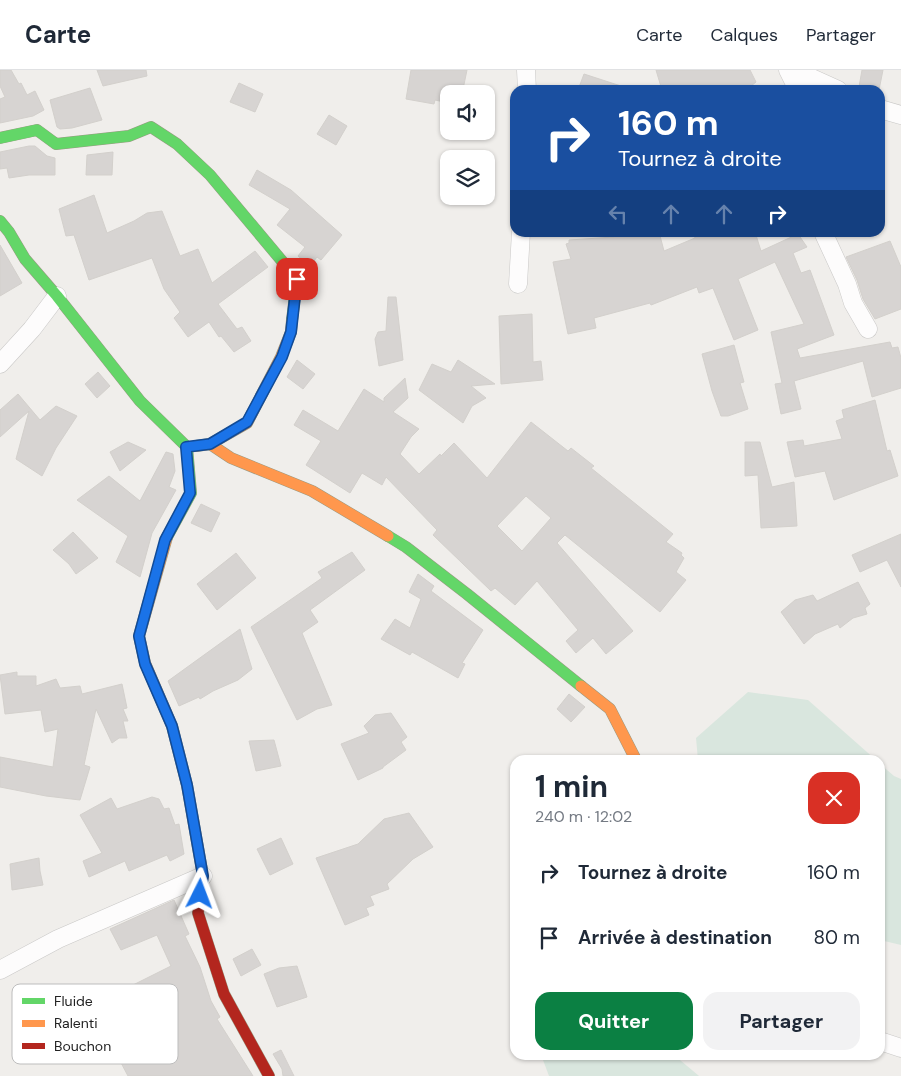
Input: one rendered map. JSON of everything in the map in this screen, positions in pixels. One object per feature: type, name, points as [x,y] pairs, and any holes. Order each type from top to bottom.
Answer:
[{"type":"street","points":[[526,70],[527,85]]},
{"type":"street","points":[[788,70],[796,85]]},
{"type":"street","points":[[794,70],[827,85]]},
{"type":"street","points":[[885,110],[901,115]]},
{"type":"street","points":[[0,138],[37,130],[56,144],[128,136],[151,127],[176,143],[209,173],[260,233],[274,254],[297,279],[291,332],[282,357],[247,422],[210,444],[186,447]]},
{"type":"street","points":[[0,221],[9,232],[25,260],[57,296],[140,401],[186,447],[190,493],[165,540],[139,636],[145,664],[172,726],[187,785],[203,876],[198,913],[224,994],[269,1076]]},
{"type":"street","points":[[518,284],[521,237]]},
{"type":"street","points":[[825,237],[847,284],[853,304],[868,329]]},
{"type":"street","points":[[0,364],[32,329],[57,296]]},
{"type":"street","points":[[210,444],[231,458],[312,490],[406,546],[610,709],[633,755]]},
{"type":"street","points":[[0,970],[58,939],[203,876]]},
{"type":"street","points":[[885,1043],[901,1048]]},
{"type":"shaded area","points":[[748,692],[808,700],[870,755],[698,755],[696,738]]},
{"type":"shaded area","points":[[885,768],[901,779],[901,945],[885,941]]},
{"type":"shaded area","points":[[543,1060],[680,1060],[699,1076],[549,1076]]},
{"type":"building","points":[[0,70],[11,70],[27,95],[35,91],[44,110],[33,116],[0,123],[0,99],[5,97],[0,86]]},
{"type":"building","points":[[97,70],[146,70],[147,76],[103,86]]},
{"type":"building","points":[[411,70],[467,70],[464,85],[440,85],[440,101],[435,100],[434,104],[406,99]]},
{"type":"building","points":[[656,70],[750,70],[756,82],[752,85],[660,85]]},
{"type":"building","points":[[862,70],[883,70],[880,85],[859,85]]},
{"type":"building","points":[[584,74],[618,85],[580,85]]},
{"type":"building","points":[[239,83],[263,94],[255,112],[230,102]]},
{"type":"building","points":[[90,88],[102,120],[72,128],[60,129],[57,127],[50,100]]},
{"type":"building","points":[[329,115],[347,126],[336,145],[317,134]]},
{"type":"building","points":[[35,146],[47,156],[55,158],[55,175],[29,175],[9,178],[7,168],[0,169],[0,152]]},
{"type":"building","points":[[113,152],[112,175],[86,175],[87,155]]},
{"type":"building","points":[[257,170],[291,190],[342,235],[321,260],[317,257],[310,266],[298,256],[305,247],[277,225],[290,209],[249,185]]},
{"type":"building","points":[[94,195],[107,233],[147,213],[162,211],[180,256],[198,249],[212,283],[255,251],[268,267],[218,304],[237,329],[242,327],[251,341],[234,352],[221,336],[219,337],[209,322],[188,337],[174,318],[180,312],[164,289],[152,258],[89,280],[74,235],[66,236],[59,209]]},
{"type":"building","points":[[614,237],[660,237],[664,251],[695,237],[757,237],[761,251],[791,237],[800,237],[807,247],[793,253],[801,273],[810,270],[834,335],[797,349],[800,358],[890,342],[892,348],[898,347],[901,358],[901,388],[872,397],[863,361],[794,381],[801,409],[781,414],[775,384],[782,383],[771,332],[804,324],[775,262],[738,279],[758,330],[734,340],[713,288],[699,293],[697,287],[651,305],[650,303],[594,318],[596,328],[568,334],[553,262],[571,259],[566,244],[569,243],[569,240]]},
{"type":"building","points":[[890,241],[901,267],[901,309],[875,319],[863,299],[857,280],[846,257]]},
{"type":"building","points":[[0,245],[22,283],[0,296]]},
{"type":"building","points":[[388,297],[396,297],[403,360],[379,366],[375,339],[378,332],[386,331]]},
{"type":"building","points":[[532,314],[533,362],[541,361],[543,380],[501,384],[499,316]]},
{"type":"building","points":[[734,345],[744,382],[740,383],[748,409],[728,416],[721,416],[702,354]]},
{"type":"building","points":[[297,360],[315,374],[303,389],[287,377]]},
{"type":"building","points":[[458,360],[495,384],[471,386],[486,398],[472,406],[463,423],[419,390],[432,364],[451,372]]},
{"type":"building","points":[[98,372],[110,386],[97,398],[85,384]]},
{"type":"building","points":[[405,378],[408,398],[393,412],[419,429],[411,437],[400,454],[419,474],[454,443],[487,478],[531,422],[568,451],[571,448],[594,466],[591,468],[673,534],[666,542],[682,553],[681,555],[684,558],[676,572],[686,580],[660,612],[565,535],[557,543],[633,631],[606,654],[593,638],[576,653],[566,641],[578,630],[537,581],[515,605],[495,588],[491,591],[433,535],[437,530],[386,477],[382,485],[362,473],[350,493],[306,465],[321,441],[294,425],[303,410],[338,431],[364,389],[384,402],[384,398]],"holes":[[[526,496],[551,518],[522,551],[497,526]]]},
{"type":"building","points":[[18,394],[40,420],[56,406],[77,416],[56,448],[42,476],[16,459],[29,411],[0,437],[0,410]]},
{"type":"building","points":[[875,400],[887,451],[890,450],[898,476],[834,500],[825,471],[795,477],[787,442],[803,440],[804,446],[842,439],[836,421],[844,418],[842,410]]},
{"type":"building","points":[[128,442],[146,450],[120,471],[110,452]]},
{"type":"building","points":[[745,442],[760,442],[772,487],[794,482],[797,526],[761,528],[758,475],[745,476]]},
{"type":"building","points":[[166,452],[173,454],[175,471],[169,487],[176,490],[152,533],[140,577],[116,562],[128,536],[77,500],[109,476],[140,501]]},
{"type":"building","points":[[201,504],[220,513],[211,532],[191,523]]},
{"type":"building","points":[[73,532],[98,558],[76,574],[69,564],[53,550]]},
{"type":"building","points":[[901,534],[901,587],[887,560],[860,572],[852,555]]},
{"type":"building","points":[[352,552],[365,570],[310,610],[318,622],[302,633],[332,705],[317,709],[297,720],[251,627],[322,578],[318,572]]},
{"type":"building","points":[[236,553],[256,578],[217,610],[197,584]]},
{"type":"building","points":[[418,574],[434,586],[431,591],[483,630],[462,663],[465,664],[458,678],[412,652],[410,655],[381,639],[395,619],[410,628],[421,599],[409,592]]},
{"type":"building","points":[[858,582],[870,604],[865,608],[867,614],[853,618],[840,628],[838,624],[815,634],[804,644],[781,612],[795,600],[813,595],[817,601]]},
{"type":"building","points":[[240,629],[252,669],[238,680],[200,699],[199,697],[179,706],[168,681]]},
{"type":"building","points":[[17,672],[17,676],[36,676],[36,686],[56,679],[60,688],[80,686],[82,694],[122,684],[127,708],[123,709],[128,721],[123,721],[127,738],[119,738],[112,743],[96,709],[84,765],[90,767],[80,800],[46,796],[0,787],[0,757],[53,767],[58,729],[45,732],[41,710],[5,714],[0,675]]},
{"type":"building","points":[[569,694],[585,707],[571,722],[557,709]]},
{"type":"building","points":[[391,713],[407,737],[401,742],[406,750],[383,768],[358,780],[341,744],[369,733],[364,726],[375,715]]},
{"type":"building","points":[[274,740],[281,766],[256,771],[249,741]]},
{"type":"building","points":[[152,797],[159,799],[164,809],[169,808],[175,825],[179,824],[184,854],[170,861],[167,855],[129,871],[125,861],[89,877],[83,861],[102,853],[80,815],[111,798],[117,809]]},
{"type":"building","points":[[409,813],[433,847],[413,859],[387,884],[389,889],[370,896],[374,905],[366,908],[369,915],[345,925],[316,858],[358,844],[384,819]]},
{"type":"building","points":[[281,838],[293,864],[270,875],[257,849]]},
{"type":"building","points":[[39,858],[43,885],[12,890],[10,864]]},
{"type":"building","points":[[174,900],[189,934],[185,936],[200,967],[211,1001],[220,1017],[217,1019],[253,1076],[128,1076],[122,1064],[178,1064],[178,984],[135,984],[171,966],[157,935],[121,950],[110,929]]},
{"type":"building","points":[[252,949],[261,965],[241,976],[233,959]]},
{"type":"building","points":[[297,966],[307,997],[277,1007],[264,974],[279,968]]},
{"type":"building","points":[[281,1050],[294,1076],[283,1076],[282,1069],[273,1054]]},
{"type":"traffic: fast","points":[[0,138],[37,130],[56,144],[129,136],[151,127],[177,144],[210,175],[297,279],[292,320]]},
{"type":"traffic: fast","points":[[0,221],[25,259],[57,296],[140,401],[187,447],[191,493],[167,537]]},
{"type":"traffic: fast","points":[[388,536],[406,547],[467,594],[581,686]]},
{"type":"traffic: slow","points":[[210,444],[247,423],[281,357],[291,332],[292,320]]},
{"type":"traffic: slow","points":[[196,446],[210,444],[231,458],[312,491],[388,536]]},
{"type":"traffic: slow","points":[[167,537],[139,636],[145,663],[172,726],[187,785],[203,876],[200,897]]},
{"type":"traffic: slow","points":[[581,686],[610,709],[633,755]]},
{"type":"traffic: jam","points":[[200,897],[198,913],[224,994],[269,1076]]},
{"type":"route","points":[[200,894],[203,876],[187,785],[172,726],[145,664],[139,636],[165,540],[190,493],[186,447],[210,444],[247,422],[282,357],[291,332],[297,279]]}]
